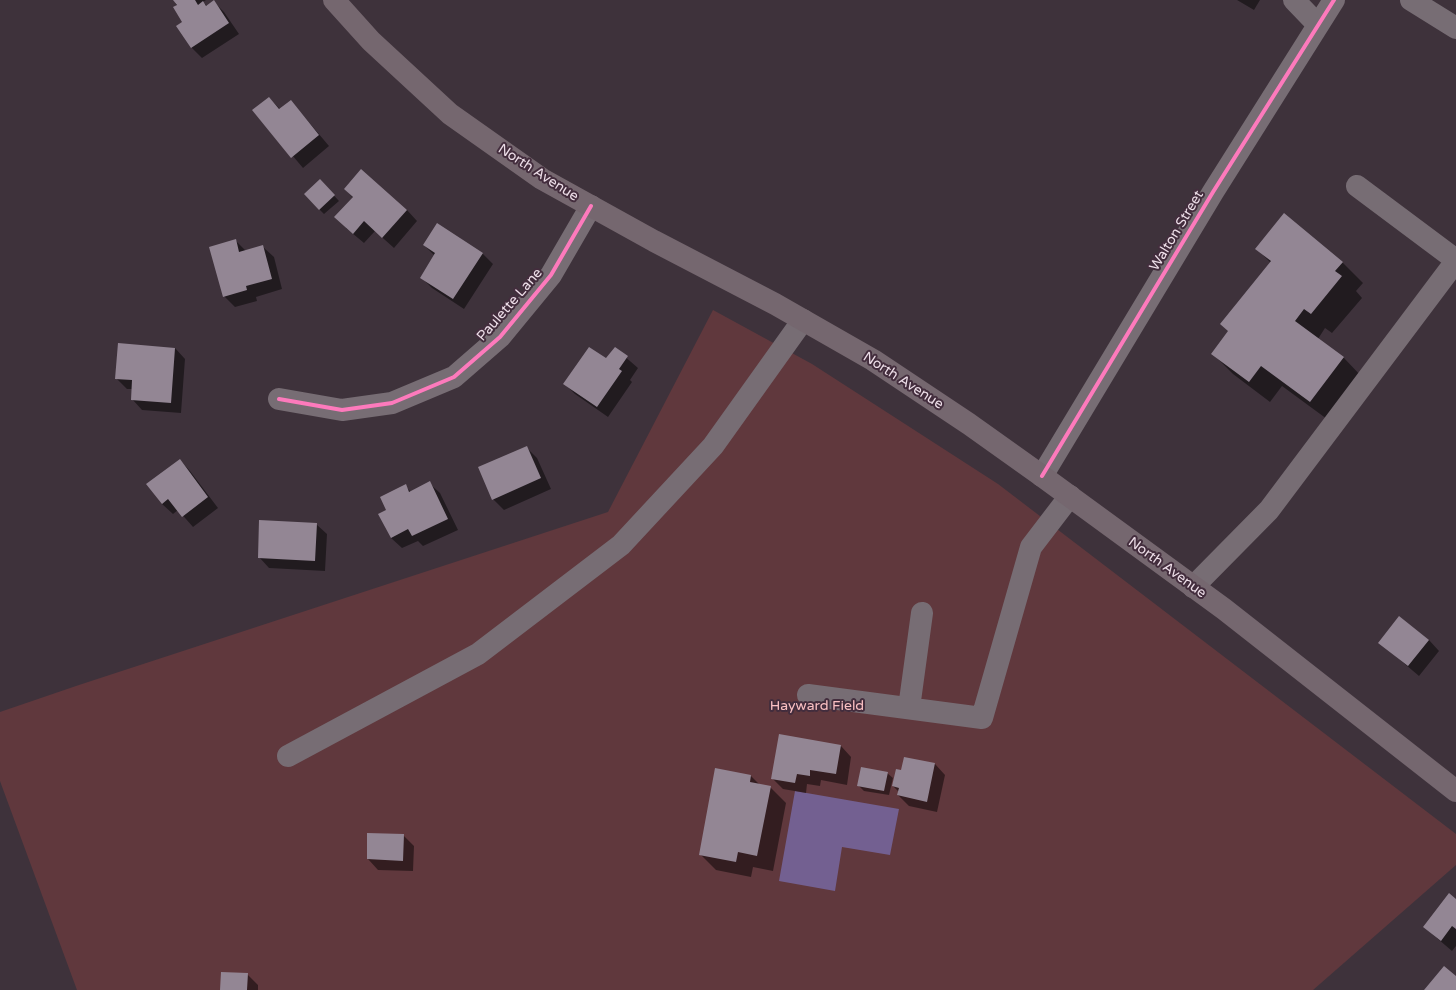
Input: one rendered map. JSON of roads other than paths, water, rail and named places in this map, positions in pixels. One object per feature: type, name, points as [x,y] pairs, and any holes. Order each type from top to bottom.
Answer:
[{"type":"main road","name":"North Avenue","points":[[334,0],[371,41],[450,114],[542,179],[803,320],[879,364],[1042,476],[1193,587],[1456,791]]},
{"type":"street","points":[[1294,0],[1318,25]]},
{"type":"street","name":"Walton Street","points":[[1042,476],[1213,192],[1334,0]]},
{"type":"street","points":[[1411,0],[1456,28]]},
{"type":"street","points":[[1193,587],[1269,510],[1456,261],[1357,186]]},
{"type":"street","name":"Paulette Lane","points":[[279,398],[342,410],[392,403],[454,377],[500,337],[551,275],[591,206]]},
{"type":"street","points":[[288,756],[478,654],[621,545],[713,446],[803,320]]},
{"type":"street","points":[[808,695],[982,718],[1031,547],[1070,496]]},
{"type":"street","points":[[909,708],[922,613]]},
{"type":"park label","name":"Hayward Field","points":[[817,706]]}]
